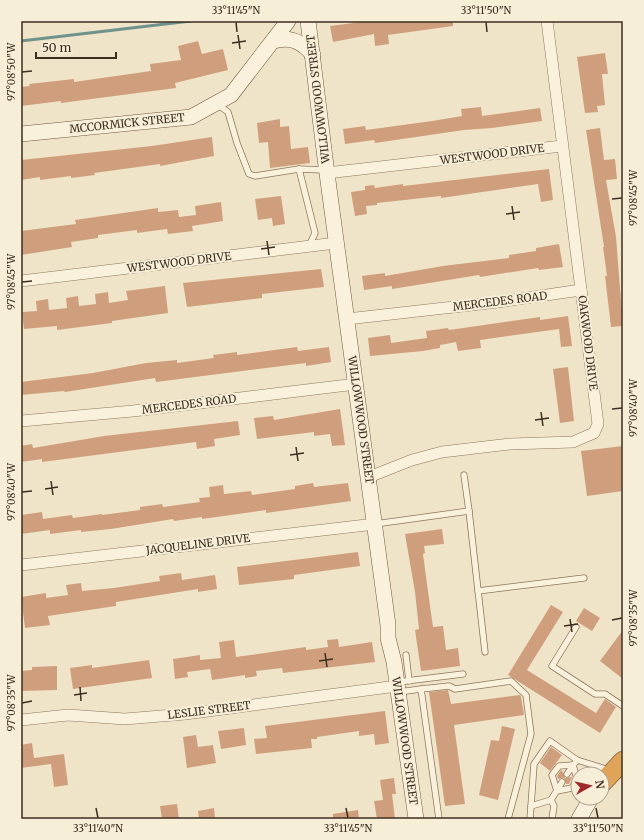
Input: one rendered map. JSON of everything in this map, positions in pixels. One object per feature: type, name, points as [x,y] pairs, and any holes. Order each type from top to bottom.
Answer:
[{"type":"street","name":"MCCORMICK STREET","points":[[21,134],[191,117],[217,104],[231,94],[242,82],[288,21]]},
{"type":"street","name":"WILLOWWOOD STREET","points":[[308,21],[326,170],[369,477],[388,625],[388,638],[400,685],[416,819]]},
{"type":"street","name":"OAKWOOD DRIVE","points":[[369,477],[412,460],[442,452],[510,444],[573,442],[594,433],[598,424],[547,21]]},
{"type":"street","points":[[273,41],[285,39],[297,41],[312,55]]},
{"type":"street","name":"WESTWOOD DRIVE","points":[[326,170],[562,146]]},
{"type":"street","name":"WESTWOOD DRIVE","points":[[21,280],[336,243]]},
{"type":"street","name":"MERCEDES ROAD","points":[[347,319],[498,302],[581,290]]},
{"type":"street","name":"MERCEDES ROAD","points":[[21,421],[134,411],[356,384]]},
{"type":"street","name":"JACQUELINE DRIVE","points":[[21,565],[375,524]]},
{"type":"street","name":"LESLIE STREET","points":[[21,720],[68,715],[125,719],[185,714],[400,685]]},
{"type":"street","points":[[610,773],[623,752]]},
{"type":"street","points":[[579,819],[586,806]]},
{"type":"lane","points":[[217,104],[228,112],[239,150],[249,174],[255,176],[299,169],[326,170]]},
{"type":"lane","points":[[299,169],[315,233],[309,246]]},
{"type":"lane","points":[[464,475],[485,652]]},
{"type":"lane","points":[[375,524],[469,511]]},
{"type":"lane","points":[[478,591],[584,578]]},
{"type":"lane","points":[[576,627],[552,666],[595,694],[605,694],[623,706]]},
{"type":"lane","points":[[400,685],[406,655]]},
{"type":"lane","points":[[400,685],[463,674]]},
{"type":"lane","points":[[400,685],[421,689],[449,686],[454,689],[511,681],[526,695],[531,734],[508,819]]},
{"type":"lane","points":[[421,689],[439,819]]},
{"type":"lane","points":[[530,819],[534,764],[550,741],[577,760],[592,766]]},
{"type":"lane","points":[[567,774],[577,760]]},
{"type":"lane","points":[[557,791],[552,775],[559,766],[573,765]]},
{"type":"lane","points":[[557,791],[572,788],[577,779],[573,765]]},
{"type":"lane","points":[[531,806],[551,800],[562,782]]},
{"type":"lane","points":[[551,800],[554,806],[552,819]]},
{"type":"building","points":[[369,21],[453,21],[453,26],[388,35],[389,44],[375,46],[374,34],[333,42],[330,26]]},
{"type":"building","points":[[198,41],[202,54],[223,49],[228,70],[175,83],[176,88],[61,103],[61,101],[21,106],[21,87],[30,86],[29,84],[74,79],[74,82],[151,71],[150,64],[181,60],[178,46]]},
{"type":"building","points":[[605,53],[608,74],[602,74],[605,105],[597,106],[598,112],[585,113],[577,57]]},
{"type":"building","points":[[481,107],[482,116],[540,108],[542,121],[492,128],[464,130],[375,143],[374,140],[345,144],[343,129],[365,126],[366,130],[432,121],[462,116],[461,109]]},
{"type":"building","points":[[280,119],[280,127],[289,126],[291,149],[308,147],[310,163],[270,168],[268,142],[259,143],[257,123]]},
{"type":"building","points":[[600,128],[604,160],[615,159],[617,179],[606,180],[616,237],[623,326],[611,327],[605,276],[607,276],[604,247],[586,130]]},
{"type":"building","points":[[212,137],[214,156],[160,166],[160,164],[94,173],[95,175],[71,178],[71,176],[40,180],[40,177],[21,180],[21,160],[152,146]]},
{"type":"building","points":[[549,169],[553,200],[541,202],[538,184],[441,198],[441,196],[377,203],[377,205],[366,206],[367,214],[355,216],[351,192],[365,190],[365,186],[374,185],[375,188],[403,184],[403,186]]},
{"type":"building","points":[[281,196],[285,224],[273,226],[272,218],[258,220],[255,199]]},
{"type":"building","points":[[221,202],[223,221],[192,226],[193,231],[168,234],[167,229],[137,233],[137,230],[98,235],[98,238],[71,242],[72,247],[21,255],[21,231],[76,224],[75,220],[158,208],[158,212],[178,210],[179,217],[196,215],[195,206]]},
{"type":"building","points":[[559,244],[563,267],[539,270],[538,268],[480,277],[479,275],[392,289],[392,286],[364,290],[362,276],[385,273],[385,276],[443,266],[509,258],[509,255],[536,251],[536,248]]},
{"type":"building","points":[[321,269],[324,287],[262,294],[262,298],[187,307],[183,283]]},
{"type":"building","points":[[165,286],[168,313],[112,321],[112,323],[57,330],[57,326],[24,329],[22,312],[37,311],[36,301],[48,299],[49,310],[67,308],[66,298],[78,296],[79,306],[96,304],[95,294],[108,292],[109,303],[128,300],[126,291]]},
{"type":"building","points":[[568,316],[572,346],[561,347],[559,329],[480,340],[481,348],[458,351],[456,342],[440,345],[440,348],[423,351],[370,356],[368,338],[390,335],[391,343],[427,338],[426,331],[448,328],[449,330],[540,317],[540,320]]},
{"type":"building","points":[[297,347],[298,351],[329,347],[331,362],[306,366],[306,363],[156,382],[155,378],[65,392],[21,395],[21,382],[93,373],[146,363],[177,360],[177,363],[214,358],[213,355],[237,352],[237,355]]},
{"type":"building","points":[[568,367],[574,421],[560,423],[553,369]]},
{"type":"building","points":[[340,409],[345,445],[332,446],[330,434],[314,436],[314,432],[257,439],[254,418],[273,416],[274,420]]},
{"type":"building","points":[[238,421],[240,435],[214,439],[215,446],[197,449],[196,442],[42,462],[42,459],[21,462],[21,446],[32,444],[33,448],[104,436]]},
{"type":"building","points":[[623,446],[623,491],[587,496],[581,451]]},
{"type":"building","points":[[313,483],[314,487],[348,483],[351,501],[266,513],[266,510],[202,519],[202,517],[174,521],[173,519],[111,529],[81,532],[81,530],[50,534],[50,530],[21,534],[21,515],[42,512],[43,519],[72,515],[73,518],[102,515],[140,510],[140,507],[162,504],[163,507],[200,502],[199,498],[210,497],[209,487],[223,485],[224,494],[251,491],[252,495],[295,489],[295,486]]},
{"type":"building","points":[[442,529],[444,544],[424,546],[425,553],[423,554],[433,627],[443,626],[446,650],[458,648],[460,666],[421,671],[415,630],[419,629],[415,592],[405,534]]},
{"type":"building","points":[[358,552],[360,566],[294,575],[294,579],[239,585],[237,567]]},
{"type":"building","points":[[181,573],[182,580],[215,575],[217,589],[198,592],[198,589],[116,602],[116,606],[48,616],[50,625],[25,628],[21,597],[46,593],[46,598],[68,595],[66,585],[81,583],[82,591],[114,588],[160,581],[159,576]]},
{"type":"building","points":[[551,605],[563,612],[527,670],[596,713],[605,699],[616,707],[600,733],[508,675]]},
{"type":"building","points":[[584,608],[600,618],[592,631],[576,621]]},
{"type":"building","points":[[623,630],[623,679],[600,661]]},
{"type":"building","points":[[338,639],[339,647],[372,642],[375,662],[283,673],[282,668],[256,671],[257,676],[245,678],[245,675],[212,680],[210,669],[187,672],[188,677],[175,679],[173,659],[200,655],[200,660],[221,658],[219,642],[234,640],[236,657],[306,647],[306,650],[328,647],[327,640]]},
{"type":"building","points":[[149,660],[152,678],[73,689],[70,668],[92,665],[92,668]]},
{"type":"building","points":[[57,666],[57,690],[21,691],[21,671],[32,670],[32,667]]},
{"type":"building","points":[[448,690],[451,704],[520,695],[524,715],[454,725],[465,804],[445,806],[429,692]]},
{"type":"building","points":[[385,711],[389,743],[375,745],[374,734],[359,736],[359,731],[311,739],[312,748],[256,754],[254,739],[267,738],[265,726]]},
{"type":"building","points":[[502,726],[515,729],[498,800],[479,795],[491,740],[499,741]]},
{"type":"building","points":[[244,728],[246,745],[221,749],[218,731]]},
{"type":"building","points":[[196,735],[198,747],[213,745],[216,763],[187,768],[183,737]]},
{"type":"building","points":[[32,743],[34,758],[64,754],[68,785],[54,787],[51,764],[21,768],[21,745]]},
{"type":"building","points":[[551,747],[562,755],[550,771],[540,763]]},
{"type":"building","points":[[561,770],[565,778],[570,777],[569,784],[566,784],[564,778],[558,779],[557,776]]},
{"type":"building","points":[[394,778],[396,794],[392,794],[395,819],[377,819],[374,801],[383,800],[380,780]]},
{"type":"building","points":[[177,804],[179,819],[162,819],[160,806]]},
{"type":"building","points":[[214,808],[215,819],[199,819],[198,811]]},
{"type":"building","points":[[358,810],[359,819],[333,819],[333,814]]},
{"type":"waterway","points":[[21,41],[191,21]]}]
